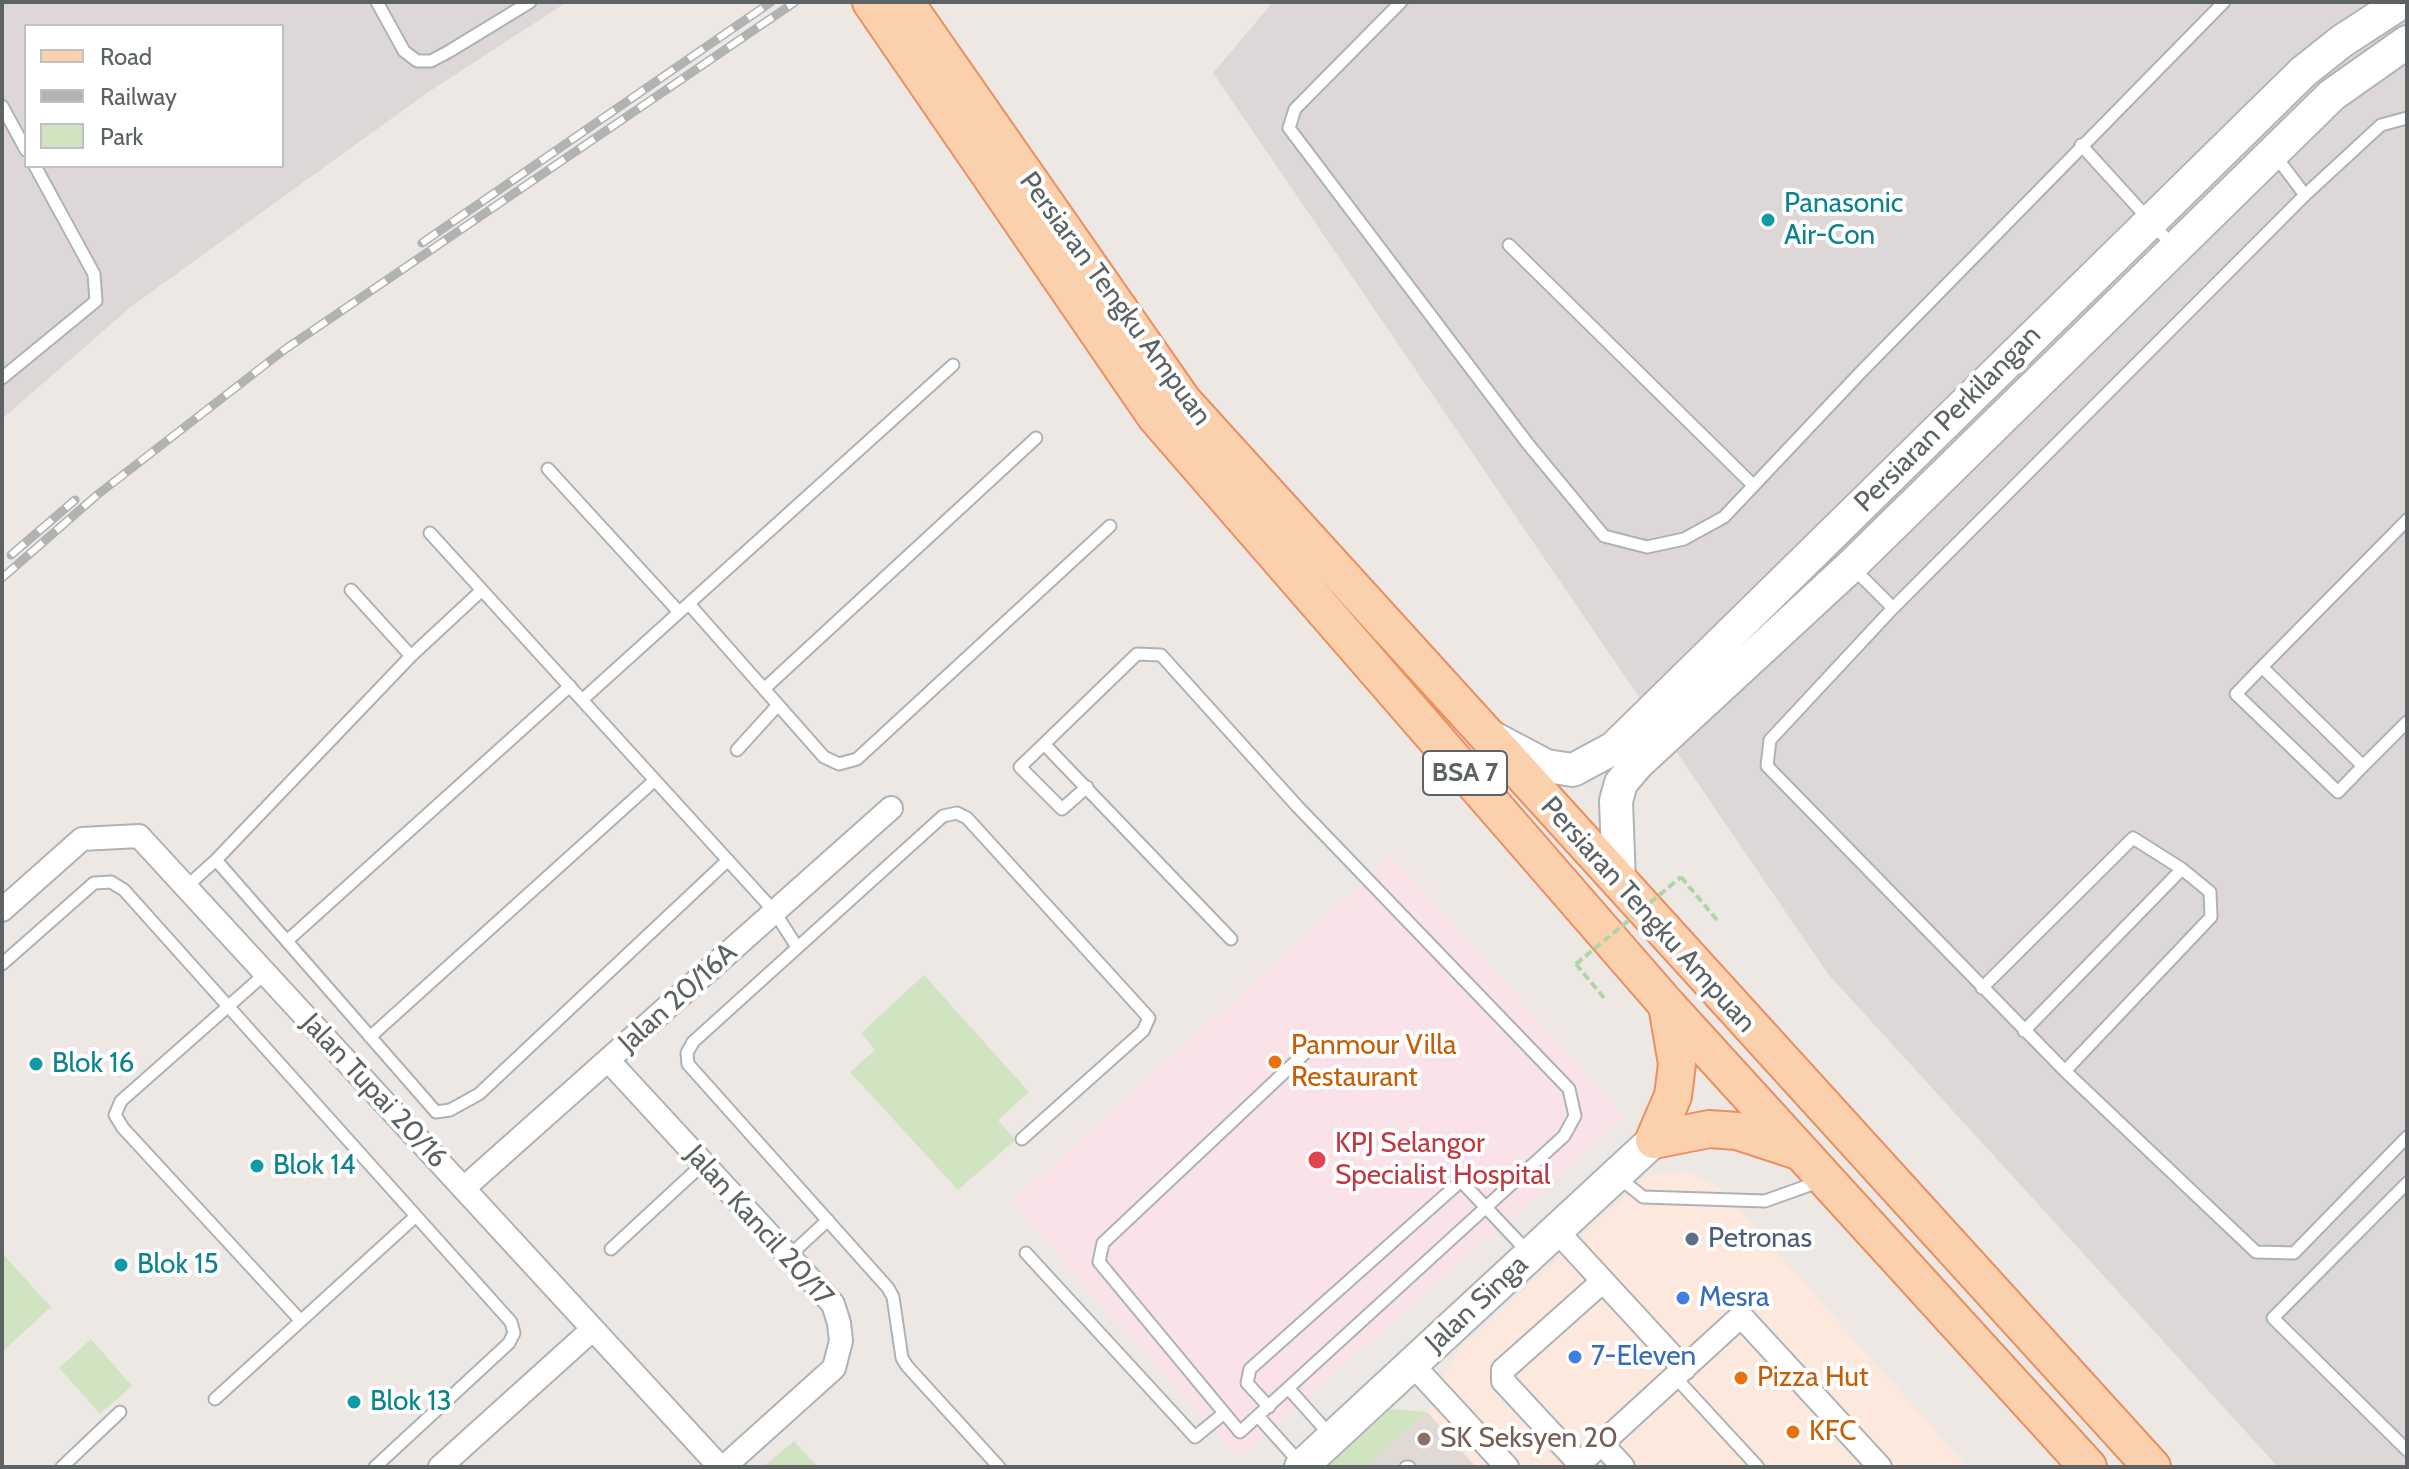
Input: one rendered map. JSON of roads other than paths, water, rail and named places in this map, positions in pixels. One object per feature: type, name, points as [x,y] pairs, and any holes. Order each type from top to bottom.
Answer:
[{"type":"main road","name":"Persiaran Tengku Ampuan","points":[[871,2],[906,21],[1183,401],[1479,731],[2152,1467]]},
{"type":"main road","name":"Persiaran Perkilangan","points":[[1479,731],[1546,766],[1573,770],[1614,748],[2303,72],[2342,41],[2402,2]]},
{"type":"main road","name":"Persiaran Tengku Ampuan","points":[[906,21],[1156,417],[1667,1005],[2088,1467]]},
{"type":"main road","points":[[1619,883],[1615,834],[1621,783],[1851,566],[2332,95],[2407,42]]},
{"type":"main road","points":[[1654,1140],[1673,1096],[1677,1064],[1667,1005]]},
{"type":"main road","points":[[1654,1140],[1709,1129],[1737,1131],[1800,1151]]},
{"type":"main road","name":"Jalan Singa","points":[[1302,1466],[1654,1140]]},
{"type":"street","name":"Jalan 20/16A","points":[[464,1188],[891,808]]},
{"type":"street","name":"Jalan Tupai 20/16","points":[[2,910],[90,836],[139,836],[722,1467]]},
{"type":"street","name":"Jalan Kancil 20/17","points":[[608,1060],[833,1304],[841,1341],[834,1368],[722,1467]]},
{"type":"street","points":[[1556,1230],[1679,1373]]},
{"type":"street","points":[[1603,1281],[1503,1370],[1503,1381],[1578,1466],[1741,1316],[1880,1467]]},
{"type":"street","points":[[448,1465],[593,1329]]},
{"type":"street","points":[[1412,1364],[1507,1467]]},
{"type":"street","points":[[1602,1444],[1623,1467]]},
{"type":"lane","points":[[377,2],[404,51],[417,61],[431,61],[530,2]]},
{"type":"lane","points":[[1401,2],[1295,109],[1289,128],[1528,444],[1604,536],[1647,547],[1684,539],[1724,517],[2081,145],[2224,2]]},
{"type":"lane","points":[[2,106],[24,146]]},
{"type":"lane","points":[[2407,118],[2381,125],[2305,195],[1893,608],[1770,740],[1767,766],[2024,1031],[2256,1252],[2294,1253],[2407,1137]]},
{"type":"lane","points":[[2081,145],[2175,249]]},
{"type":"lane","points":[[2273,153],[2305,195]]},
{"type":"lane","points":[[2,378],[96,301],[94,274],[36,168]]},
{"type":"lane","points":[[1509,245],[1753,485]]},
{"type":"lane","points":[[582,700],[953,365]]},
{"type":"lane","points":[[764,689],[1036,438]]},
{"type":"lane","points":[[548,469],[679,612]]},
{"type":"lane","points":[[2407,520],[2236,694],[2338,792],[2407,722]]},
{"type":"lane","points":[[689,604],[824,757],[839,764],[857,759],[1110,526]]},
{"type":"lane","points":[[430,533],[774,911],[797,947]]},
{"type":"lane","points":[[1851,566],[1893,608]]},
{"type":"lane","points":[[351,590],[411,656]]},
{"type":"lane","points":[[186,887],[216,860],[411,656],[482,590]]},
{"type":"lane","points":[[1087,787],[1062,809],[1020,767],[1137,654],[1161,655],[1297,806],[1569,1089],[1575,1116],[1564,1136],[1240,1432],[1099,1262],[1103,1243],[1307,1051]]},
{"type":"lane","points":[[2262,667],[2363,766]]},
{"type":"lane","points":[[288,940],[570,686]]},
{"type":"lane","points":[[737,750],[778,705]]},
{"type":"lane","points":[[1044,744],[1231,939]]},
{"type":"lane","points":[[370,1037],[655,780]]},
{"type":"lane","points":[[999,1467],[902,1358],[893,1297],[688,1064],[687,1053],[693,1042],[943,816],[957,813],[967,818],[1149,1018],[1143,1031],[1022,1139]]},
{"type":"lane","points":[[1982,988],[2133,838],[2182,869],[2210,892],[2211,917],[2065,1071]]},
{"type":"lane","points":[[216,860],[436,1112],[450,1110],[479,1094],[728,860]]},
{"type":"lane","points":[[2024,1031],[2182,869]]},
{"type":"lane","points":[[2,964],[94,883],[111,882],[124,890],[511,1322],[514,1333],[509,1343],[375,1467]]},
{"type":"lane","points":[[266,973],[121,1101],[115,1115],[123,1128],[301,1321]]},
{"type":"lane","points":[[611,1249],[704,1163]]},
{"type":"lane","points":[[1616,1176],[1643,1197],[1765,1201],[1825,1179]]},
{"type":"lane","points":[[1269,1407],[1247,1383],[1250,1369],[1461,1181],[1530,1255]]},
{"type":"lane","points":[[2407,1183],[2273,1318],[2407,1450]]},
{"type":"lane","points":[[215,1399],[416,1216]]},
{"type":"lane","points":[[789,1256],[828,1220]]},
{"type":"lane","points":[[1026,1253],[1195,1437],[1223,1414]]},
{"type":"lane","points":[[1679,1373],[1758,1467]]},
{"type":"lane","points":[[1289,1389],[1333,1438]]},
{"type":"lane","points":[[62,1467],[120,1412]]},
{"type":"lane","points":[[1258,1416],[1302,1466]]},
{"type":"railway","points":[[422,243],[771,2]]},
{"type":"railway","points":[[2,578],[97,495],[284,350],[795,2]]},
{"type":"railway","points":[[11,555],[75,500]]},
{"type":"place","name":"Panasonic Air-Con","points":[[1768,220]]},
{"type":"place","name":"Panmour Villa Restaurant","points":[[1275,1062]]},
{"type":"place","name":"Blok 16","points":[[36,1064]]},
{"type":"place","name":"KPJ Selangor Specialist Hospital","points":[[1317,1160]]},
{"type":"place","name":"Blok 14","points":[[257,1166]]},
{"type":"place","name":"Petronas","points":[[1692,1239]]},
{"type":"place","name":"Blok 15","points":[[121,1265]]},
{"type":"place","name":"Mesra","points":[[1683,1298]]},
{"type":"place","name":"7-Eleven","points":[[1575,1357]]},
{"type":"place","name":"Pizza Hut","points":[[1741,1378]]},
{"type":"place","name":"Blok 13","points":[[354,1402]]},
{"type":"place","name":"KFC","points":[[1793,1432]]},
{"type":"place","name":"SK Seksyen 20","points":[[1424,1439]]}]
